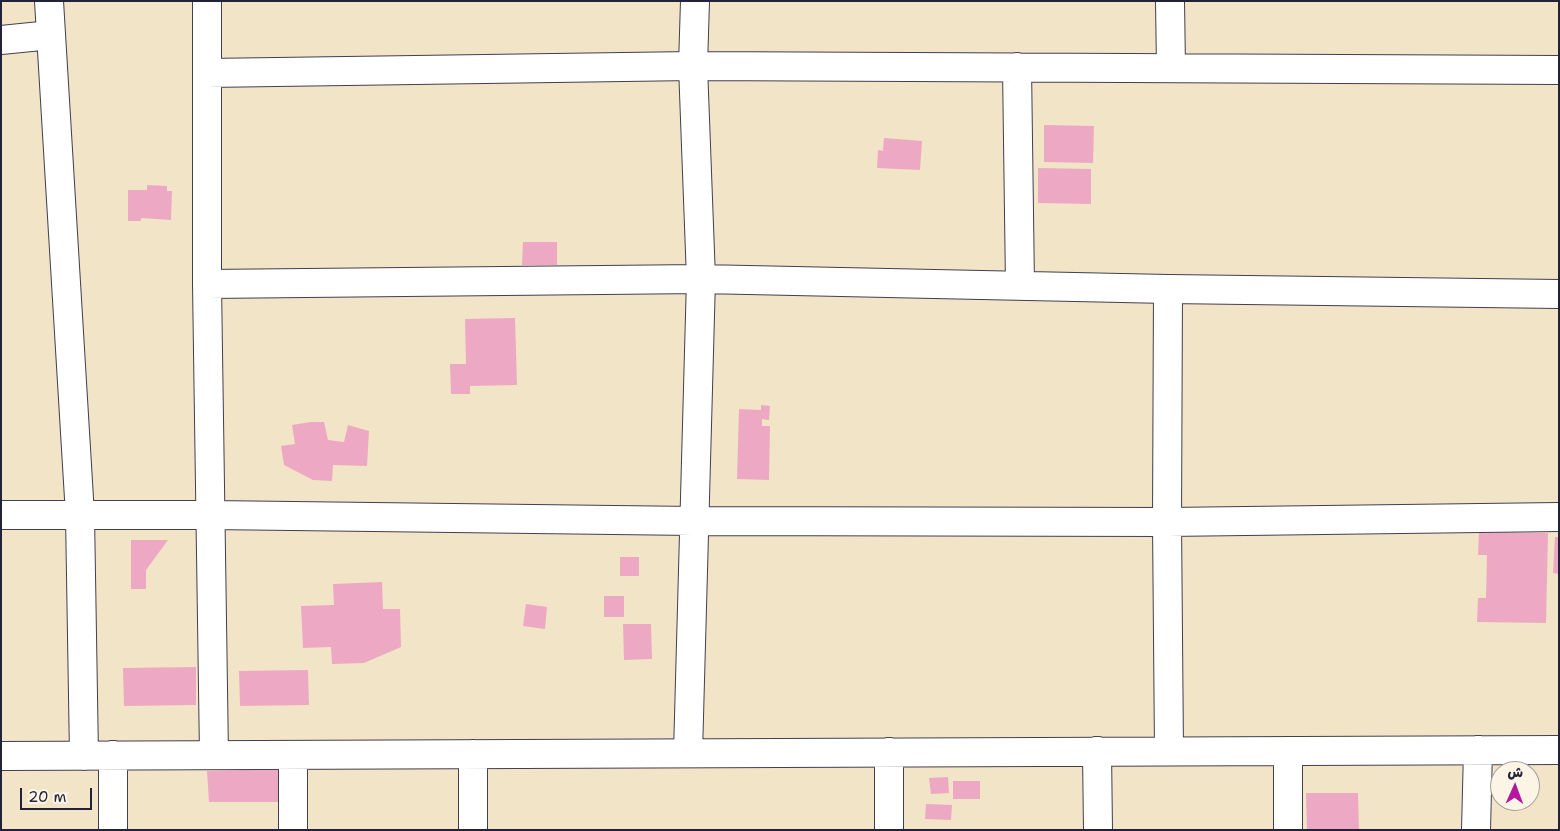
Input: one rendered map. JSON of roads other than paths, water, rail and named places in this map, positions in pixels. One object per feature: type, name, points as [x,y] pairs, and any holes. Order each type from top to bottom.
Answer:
[{"type":"street","points":[[49,1],[80,515],[84,756]]},
{"type":"street","points":[[688,753],[700,279],[693,66],[694,1]]},
{"type":"street","points":[[1170,1],[1171,68]]},
{"type":"street","points":[[209,2],[207,284],[212,515],[214,755]]},
{"type":"street","points":[[1,40],[51,35]]},
{"type":"street","points":[[207,73],[693,66],[1559,70]]},
{"type":"street","points":[[1017,67],[1020,286]]},
{"type":"street","points":[[207,284],[700,279],[1168,289],[1559,294]]},
{"type":"street","points":[[1168,289],[1167,522],[1169,751]]},
{"type":"street","points":[[1,515],[212,515],[694,522],[1167,522],[1559,517]]},
{"type":"street","points":[[1476,830],[1478,750]]},
{"type":"street","points":[[1,756],[1559,750]]},
{"type":"street","points":[[1097,751],[1098,830]]},
{"type":"street","points":[[1288,751],[1288,830]]},
{"type":"street","points":[[888,752],[889,830]]},
{"type":"street","points":[[473,754],[474,830]]},
{"type":"street","points":[[113,755],[113,830]]},
{"type":"street","points":[[293,755],[293,830]]}]
